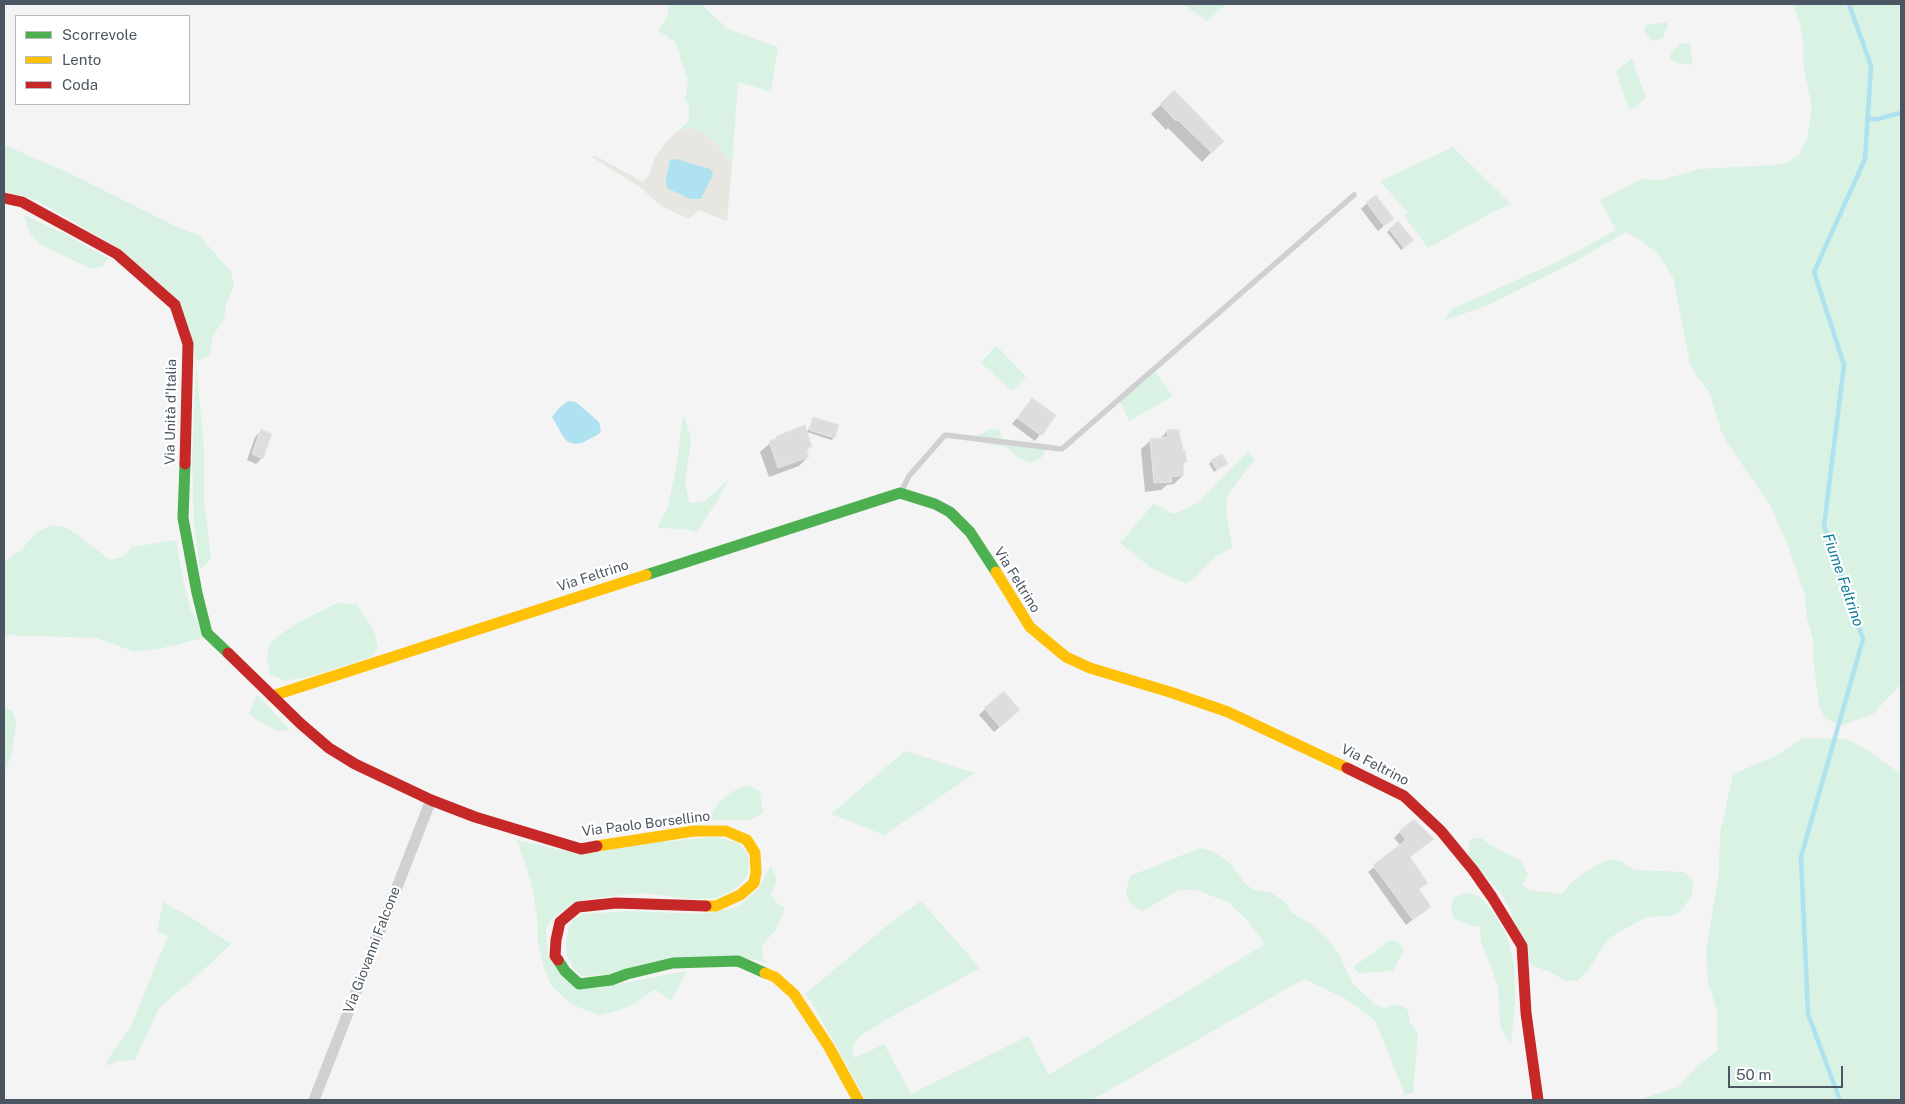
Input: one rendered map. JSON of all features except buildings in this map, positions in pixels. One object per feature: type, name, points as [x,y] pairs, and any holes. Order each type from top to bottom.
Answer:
[{"type":"street","name":"Via Unità d'Italia","points":[[4,198],[22,202],[117,254],[175,305],[188,344],[183,518],[197,593],[207,633],[272,696]]},
{"type":"street","name":"Via Feltrino","points":[[272,696],[900,494],[935,504],[950,512],[970,532],[1030,627],[1066,657],[1090,668],[1174,693],[1228,712],[1404,796],[1441,831],[1473,870],[1522,946],[1526,1013],[1538,1100]]},
{"type":"street","name":"Via Paolo Borsellino","points":[[272,696],[328,748],[355,764],[431,800],[475,817],[581,849],[694,831],[726,831],[747,840],[755,853],[756,872],[754,883],[740,895],[716,906],[616,903],[578,907],[560,922],[555,956],[565,971],[579,984],[611,980],[627,974],[673,963],[706,961],[738,960],[768,973],[794,994],[829,1048],[858,1100]]},
{"type":"street","name":"Via Giovanni Falcone","points":[[314,1100],[431,800]]},
{"type":"lane","points":[[900,494],[909,476],[945,435],[1062,450],[1354,195]]},
{"type":"green space","points":[[667,4],[703,4],[728,29],[778,47],[771,92],[738,82],[732,164],[715,142],[693,128],[679,130],[687,123],[689,117],[689,106],[685,100],[688,82],[676,43],[658,30],[664,23],[669,11]]},
{"type":"green space","points":[[1183,4],[1226,4],[1207,21]]},
{"type":"green space","points":[[1790,4],[1901,4],[1901,684],[1873,714],[1840,726],[1825,718],[1819,705],[1813,658],[1813,640],[1807,618],[1805,595],[1788,546],[1770,505],[1721,431],[1709,391],[1690,364],[1673,277],[1657,253],[1626,232],[1576,261],[1486,306],[1445,320],[1452,309],[1559,261],[1616,230],[1600,200],[1641,179],[1661,180],[1700,169],[1773,165],[1788,162],[1799,155],[1807,139],[1812,107],[1803,64],[1803,40],[1794,7]]},
{"type":"green space","points":[[1665,22],[1668,24],[1663,38],[1655,41],[1650,39],[1644,30],[1646,25]]},
{"type":"green space","points":[[1681,43],[1691,44],[1692,65],[1677,63],[1670,59],[1671,53]]},
{"type":"green space","points":[[1633,58],[1634,67],[1646,97],[1636,107],[1630,109],[1616,71]]},
{"type":"green space","points":[[4,145],[69,173],[177,227],[199,235],[231,272],[234,285],[226,305],[224,320],[213,335],[210,356],[196,361],[186,323],[123,251],[38,201],[4,191]]},
{"type":"green space","points":[[1453,147],[1511,204],[1428,248],[1404,216],[1408,213],[1380,181]]},
{"type":"green space","points":[[24,215],[65,234],[108,258],[103,266],[92,269],[41,245],[30,233]]},
{"type":"green space","points":[[996,345],[1026,377],[1012,391],[981,363]]},
{"type":"green space","points":[[196,361],[204,450],[204,500],[211,558],[200,570],[194,524],[192,462]]},
{"type":"green space","points":[[1155,372],[1173,396],[1129,421],[1120,402]]},
{"type":"green space","points":[[683,415],[691,441],[685,482],[689,502],[705,501],[729,479],[714,506],[696,532],[685,529],[657,528],[668,506],[677,463]]},
{"type":"green space","points":[[991,429],[999,430],[1003,440],[1017,444],[1031,442],[1046,450],[1041,458],[1028,463],[1014,454],[1009,448],[974,441],[978,435]]},
{"type":"green space","points":[[1248,451],[1255,459],[1228,495],[1226,509],[1232,547],[1218,555],[1189,582],[1186,583],[1172,578],[1150,567],[1120,543],[1154,503],[1173,514],[1198,503]]},
{"type":"green space","points":[[53,525],[67,528],[110,560],[124,556],[132,547],[176,540],[191,611],[207,637],[162,648],[135,652],[97,638],[4,635],[4,562],[21,550],[37,532]]},
{"type":"green space","points":[[337,603],[356,604],[374,630],[378,648],[371,657],[312,676],[284,681],[270,674],[267,660],[269,645],[299,622]]},
{"type":"green space","points":[[257,694],[290,730],[278,731],[249,714]]},
{"type":"green space","points":[[5,707],[13,712],[16,723],[12,753],[4,774],[4,715]]},
{"type":"green space","points":[[1803,738],[1846,739],[1866,749],[1901,774],[1901,1100],[1638,1100],[1678,1087],[1697,1067],[1717,1051],[1717,1011],[1708,982],[1706,951],[1719,873],[1720,833],[1733,774],[1774,757]]},
{"type":"green space","points":[[905,751],[975,773],[884,835],[831,814]]},
{"type":"green space","points":[[747,785],[760,791],[763,813],[749,820],[705,820],[730,793]]},
{"type":"green space","points":[[715,837],[731,840],[739,844],[747,853],[749,862],[748,873],[741,884],[729,892],[717,898],[689,899],[643,893],[586,899],[560,913],[551,920],[546,929],[548,956],[598,988],[687,971],[671,1001],[655,989],[634,1004],[600,1015],[572,1005],[551,985],[544,969],[538,942],[537,916],[531,882],[517,840],[565,851]]},
{"type":"green space","points":[[1472,838],[1481,838],[1490,845],[1521,861],[1528,874],[1523,884],[1528,890],[1562,894],[1573,881],[1594,866],[1611,859],[1623,862],[1634,870],[1684,872],[1692,879],[1691,897],[1679,913],[1669,916],[1647,917],[1617,933],[1605,943],[1587,972],[1577,981],[1564,980],[1548,971],[1532,966],[1525,955],[1511,911],[1501,893],[1469,859],[1469,841]]},
{"type":"green space","points":[[1200,848],[1213,851],[1230,863],[1244,882],[1253,890],[1270,892],[1285,902],[1292,913],[1311,924],[1329,940],[1339,954],[1353,984],[1376,1005],[1386,1008],[1398,1004],[1408,1010],[1410,1023],[1418,1033],[1413,1093],[1405,1095],[1375,1020],[1344,998],[1304,979],[1092,1100],[866,1100],[811,1001],[805,994],[889,924],[921,901],[980,968],[860,1036],[855,1042],[852,1053],[855,1058],[884,1044],[911,1094],[1028,1036],[1049,1075],[1265,944],[1247,920],[1228,902],[1196,890],[1179,890],[1143,911],[1134,907],[1129,902],[1126,895],[1130,876]]},
{"type":"green space","points":[[771,865],[777,880],[771,894],[777,903],[785,908],[776,929],[762,946],[762,957],[767,963],[753,959],[581,976],[567,956],[566,943],[569,926],[573,919],[583,914],[627,911],[703,914],[738,907],[759,888]]},
{"type":"green space","points":[[1467,892],[1480,897],[1491,909],[1507,935],[1514,964],[1515,1002],[1511,1043],[1500,1025],[1498,986],[1482,945],[1479,926],[1473,926],[1454,919],[1451,909],[1454,897]]},
{"type":"green space","points":[[163,902],[195,920],[231,944],[159,1008],[135,1060],[120,1061],[105,1066],[130,1028],[168,936],[157,932]]},
{"type":"green space","points":[[1391,940],[1400,943],[1404,951],[1393,971],[1359,973],[1353,967]]},
{"type":"sand","points":[[693,128],[703,132],[715,142],[732,164],[727,221],[698,210],[689,219],[661,206],[641,188],[592,157],[594,155],[643,182],[649,175],[655,157],[666,142],[679,130]]},
{"type":"water","points":[[676,159],[710,169],[713,174],[701,199],[690,199],[667,188],[666,179],[670,160]]},
{"type":"water","points":[[568,401],[576,402],[599,422],[601,430],[599,434],[576,444],[568,442],[564,438],[552,417]]},
{"type":"waterway","name":"Fiume Feltrino","points":[[1840,1100],[1808,1014],[1801,857],[1863,639],[1824,526],[1844,365],[1814,272],[1865,159],[1871,66],[1849,4]]},
{"type":"waterway","points":[[1867,119],[1877,119],[1901,113]]},
{"type":"traffic: fast","points":[[185,464],[183,518],[197,593],[207,633],[228,653]]},
{"type":"traffic: fast","points":[[646,575],[900,493],[935,504],[950,512],[970,532],[996,572]]},
{"type":"traffic: fast","points":[[558,960],[565,971],[579,984],[611,980],[627,974],[673,963],[738,961],[765,973]]},
{"type":"traffic: slow","points":[[996,572],[1030,627],[1066,657],[1090,668],[1228,712],[1347,768]]},
{"type":"traffic: slow","points":[[272,696],[646,575]]},
{"type":"traffic: slow","points":[[597,846],[694,831],[726,831],[747,840],[755,853],[756,872],[754,883],[740,895],[716,906],[706,906]]},
{"type":"traffic: slow","points":[[765,973],[775,977],[794,994],[829,1047],[858,1100]]},
{"type":"traffic: jam","points":[[4,198],[22,202],[117,254],[175,305],[188,344],[185,464]]},
{"type":"traffic: jam","points":[[228,653],[301,724],[329,748],[355,764],[431,800],[475,817],[581,849],[597,846]]},
{"type":"traffic: jam","points":[[1347,768],[1404,796],[1441,831],[1473,870],[1522,946],[1526,1013],[1538,1100]]},
{"type":"traffic: jam","points":[[558,960],[555,956],[560,922],[578,907],[616,903],[706,906]]}]
